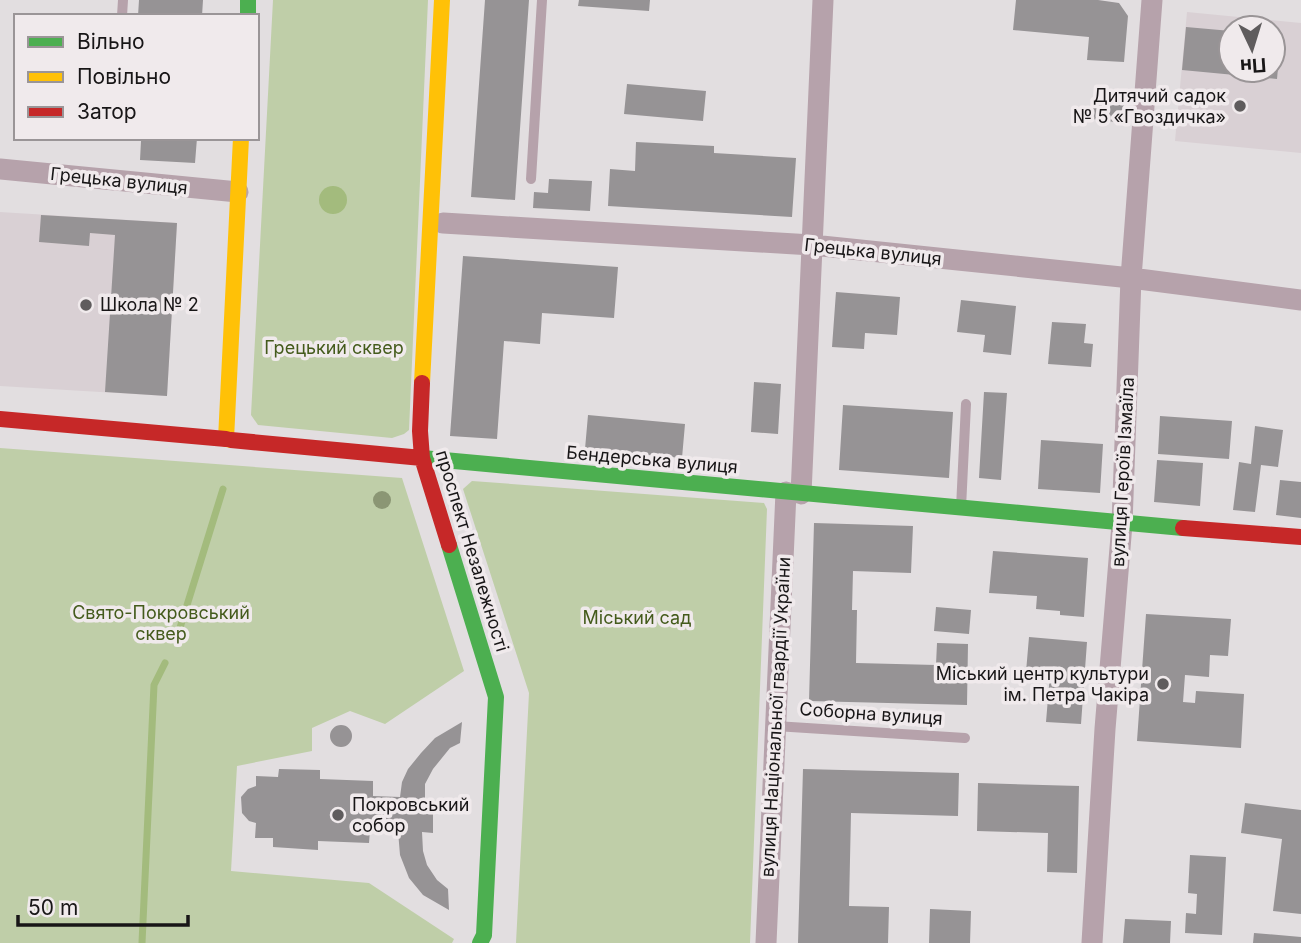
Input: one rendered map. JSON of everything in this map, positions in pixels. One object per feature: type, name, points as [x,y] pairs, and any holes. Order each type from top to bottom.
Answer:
[{"type":"main road","name":"проспект Незалежності","points":[[442,0],[429,222],[422,458],[496,697],[484,935],[481,943]]},
{"type":"main road","points":[[226,439],[241,140]]},
{"type":"main road","name":"Бендерська вулиця","points":[[0,419],[1122,524],[1301,537]]},
{"type":"street","name":"вулиця Національної гвардії України","points":[[766,943],[775,726],[812,245],[823,0]]},
{"type":"street","name":"вулиця Героїв Ізмаїла","points":[[1092,943],[1105,729],[1122,524],[1131,278],[1152,0]]},
{"type":"street","name":"Грецька вулиця","points":[[0,169],[238,192]]},
{"type":"street","name":"Грецька вулиця","points":[[443,223],[812,245],[1131,278],[1301,300]]},
{"type":"lane","points":[[531,179],[542,0]]},
{"type":"lane","points":[[961,508],[966,404]]},
{"type":"lane","name":"Соборна вулиця","points":[[775,726],[965,738]]},
{"type":"shaded area","name":"Дитячий садок № 5 «Гвоздичка»","points":[[1187,12],[1217,15],[1217,84],[1287,84],[1287,22],[1301,23],[1301,153],[1175,141]]},
{"type":"shaded area","points":[[333,186],[343,190],[347,200],[343,210],[333,214],[323,210],[319,200],[323,190]]},
{"type":"shaded area","name":"Школа № 2","points":[[0,212],[177,223],[167,396],[0,386]]},
{"type":"green space","name":"Грецький сквер","points":[[273,0],[428,0],[409,430],[392,438],[258,425],[251,415]]},
{"type":"green space","name":"Свято-Покровський сквер","points":[[0,448],[402,478],[464,671],[385,724],[350,711],[312,728],[312,751],[237,766],[231,871],[369,883],[454,939],[452,943],[0,943]]},
{"type":"green space","name":"Міський сад","points":[[472,481],[764,503],[767,509],[750,943],[516,943],[529,693],[463,489]]},
{"type":"building","points":[[139,0],[203,0],[202,14],[138,14]]},
{"type":"building","points":[[485,0],[529,0],[515,200],[471,197]]},
{"type":"building","points":[[579,0],[650,0],[649,11],[578,6]]},
{"type":"building","points":[[1016,0],[1098,0],[1119,3],[1128,16],[1124,62],[1087,60],[1089,37],[1013,30]]},
{"type":"building","points":[[1186,27],[1217,30],[1217,73],[1182,70]]},
{"type":"building","points":[[627,84],[706,91],[703,121],[624,114]]},
{"type":"building","points":[[1095,91],[1125,95],[1122,123],[1092,119]]},
{"type":"building","points":[[197,140],[195,163],[140,160],[141,141],[134,141]]},
{"type":"building","points":[[636,142],[714,146],[714,153],[796,158],[792,217],[608,206],[610,169],[635,171]]},
{"type":"building","points":[[549,179],[592,181],[590,211],[533,208],[534,192],[548,193]]},
{"type":"building","points":[[41,215],[177,223],[167,396],[105,392],[115,235],[90,233],[89,246],[39,242]]},
{"type":"building","points":[[463,256],[618,267],[614,318],[542,313],[540,344],[504,341],[497,439],[450,436]]},
{"type":"building","points":[[836,292],[900,297],[897,335],[865,333],[864,349],[832,347]]},
{"type":"building","points":[[961,300],[1016,306],[1011,355],[983,352],[985,335],[957,332]]},
{"type":"building","points":[[1052,322],[1086,324],[1084,343],[1093,344],[1091,367],[1048,364]]},
{"type":"building","points":[[754,382],[781,384],[778,434],[751,432]]},
{"type":"building","points":[[984,392],[1007,393],[1001,480],[979,478]]},
{"type":"building","points":[[843,405],[953,412],[949,478],[839,470]]},
{"type":"building","points":[[588,415],[685,424],[682,458],[585,449]]},
{"type":"building","points":[[1160,416],[1232,421],[1229,459],[1158,454]]},
{"type":"building","points":[[1255,426],[1283,430],[1278,467],[1261,465],[1255,512],[1233,510],[1239,462],[1251,464]]},
{"type":"building","points":[[1041,440],[1103,444],[1100,493],[1038,489]]},
{"type":"building","points":[[1157,460],[1203,463],[1200,506],[1154,502]]},
{"type":"building","points":[[1280,480],[1301,482],[1301,518],[1276,515]]},
{"type":"building","points":[[814,523],[913,526],[911,573],[853,571],[852,610],[857,610],[856,663],[936,665],[937,643],[968,644],[967,705],[809,701]]},
{"type":"building","points":[[993,551],[1088,558],[1084,617],[1036,609],[1037,596],[989,593]]},
{"type":"building","points":[[936,607],[971,610],[969,634],[934,631]]},
{"type":"building","name":"Міський центр культури ім. Петра Чакіра","points":[[1146,614],[1231,619],[1228,656],[1210,655],[1209,677],[1185,675],[1183,702],[1195,703],[1196,691],[1244,694],[1241,748],[1137,741]]},
{"type":"building","points":[[1029,637],[1087,642],[1081,724],[1046,722],[1050,674],[1026,672]]},
{"type":"building","name":"Покровський собор","points":[[462,722],[460,743],[450,748],[425,784],[425,798],[433,798],[433,833],[422,832],[423,851],[427,865],[437,880],[448,889],[449,910],[423,895],[409,878],[400,855],[398,831],[370,830],[369,843],[318,841],[318,850],[273,847],[273,838],[255,838],[256,823],[249,821],[242,813],[241,797],[248,789],[256,786],[256,776],[278,777],[279,769],[320,770],[320,779],[373,781],[373,796],[400,797],[402,782],[408,769],[421,753],[435,738]]},
{"type":"building","points":[[341,725],[349,728],[352,736],[349,744],[341,747],[333,744],[330,736],[333,728]]},
{"type":"building","points":[[803,769],[959,773],[958,816],[851,813],[849,906],[889,907],[888,943],[798,943]]},
{"type":"building","points":[[978,783],[1079,786],[1077,873],[1047,872],[1048,833],[977,831]]},
{"type":"building","points":[[1245,803],[1301,810],[1301,914],[1273,911],[1282,839],[1241,833]]},
{"type":"building","points":[[1190,855],[1226,857],[1222,935],[1185,933],[1186,913],[1196,914],[1197,894],[1188,893]]},
{"type":"building","points":[[930,909],[971,911],[970,943],[929,943]]},
{"type":"building","points":[[1125,919],[1171,921],[1170,943],[1123,943]]},
{"type":"building","points":[[1254,933],[1301,937],[1301,943],[1253,943]]},
{"type":"waterway","points":[[179,631],[223,489]]},
{"type":"waterway","points":[[142,943],[154,685],[165,663]]},
{"type":"traffic: fast","points":[[248,0],[248,14]]},
{"type":"traffic: fast","points":[[422,458],[1183,528]]},
{"type":"traffic: fast","points":[[449,545],[496,697],[484,935],[480,943]]},
{"type":"traffic: slow","points":[[422,383],[442,0]]},
{"type":"traffic: slow","points":[[231,440],[226,439],[241,140]]},
{"type":"traffic: jam","points":[[422,383],[422,458],[449,545]]},
{"type":"traffic: jam","points":[[0,419],[226,439]]},
{"type":"traffic: jam","points":[[231,440],[422,458]]},
{"type":"traffic: jam","points":[[1183,528],[1301,537]]},
{"type":"place","name":"Дитячий садок № 5 «Гвоздичка»","points":[[1240,106]]},
{"type":"place","name":"Школа № 2","points":[[86,305]]},
{"type":"place","name":"Міський центр культури ім. Петра Чакіра","points":[[1163,684]]},
{"type":"place","name":"Покровський собор","points":[[338,815]]}]
